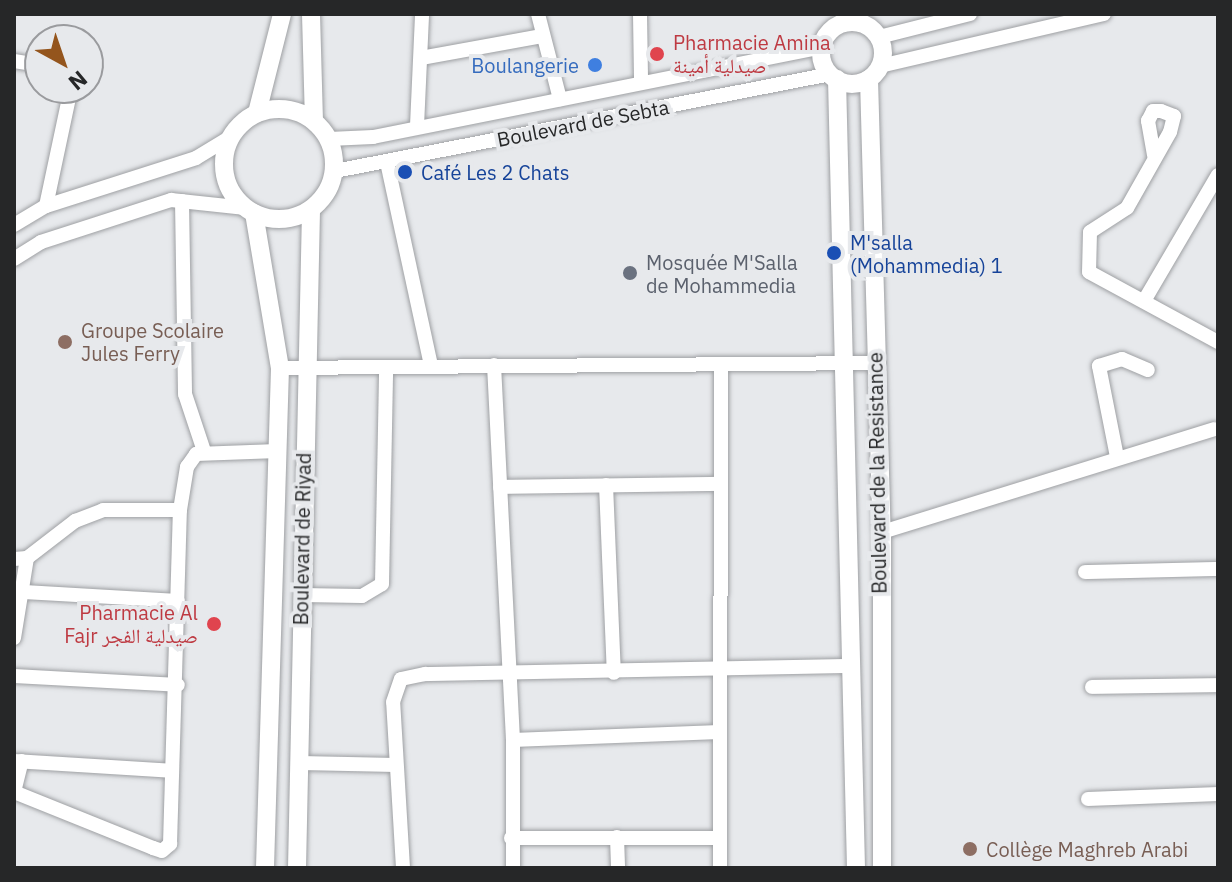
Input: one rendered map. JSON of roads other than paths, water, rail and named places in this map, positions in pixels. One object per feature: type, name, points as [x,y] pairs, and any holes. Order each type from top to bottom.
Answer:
[{"type":"main road","points":[[257,113],[292,110],[314,120],[329,139],[335,171],[322,199],[311,210],[283,219],[250,211],[231,191],[223,164],[232,136],[257,113],[282,14]]},
{"type":"main road","points":[[311,14],[314,120]]},
{"type":"main road","points":[[829,31],[858,23],[877,28]]},
{"type":"main road","name":"Boulevard de la Resistance","points":[[877,28],[874,363],[882,532],[882,868]]},
{"type":"main road","name":"Boulevard de la Resistance","points":[[829,31],[834,77],[845,365],[856,868]]},
{"type":"main road","points":[[834,77],[853,84],[875,72]]},
{"type":"main road","name":"Boulevard de Riyad","points":[[297,868],[311,210]]},
{"type":"main road","name":"Boulevard de Riyad","points":[[250,211],[280,368],[265,868]]},
{"type":"street","points":[[417,126],[422,14]]},
{"type":"street","points":[[538,14],[560,99]]},
{"type":"street","points":[[640,14],[641,80]]},
{"type":"street","points":[[877,28],[970,14]]},
{"type":"street","points":[[875,72],[1104,14]]},
{"type":"street","name":"Boulevard de Sebta","points":[[329,139],[373,137],[560,99],[829,31]]},
{"type":"street","points":[[421,58],[542,36]]},
{"type":"street","name":"Boulevard de Sebta","points":[[335,171],[834,77]]},
{"type":"street","points":[[46,206],[68,104]]},
{"type":"street","points":[[14,225],[46,206],[149,177],[232,136]]},
{"type":"street","points":[[1154,155],[1127,208],[1090,232],[1087,254],[1093,278],[1144,301],[1218,342]]},
{"type":"street","points":[[387,162],[431,366]]},
{"type":"street","points":[[1144,301],[1218,175]]},
{"type":"street","points":[[182,201],[185,394],[204,451]]},
{"type":"street","points":[[14,259],[41,242],[182,201],[250,211]]},
{"type":"street","points":[[1117,457],[1099,366],[1122,359],[1148,370]]},
{"type":"street","points":[[280,368],[874,363]]},
{"type":"street","points":[[494,365],[513,740],[513,868]]},
{"type":"street","points":[[720,868],[721,366]]},
{"type":"street","points":[[301,595],[362,596],[382,584],[386,367]]},
{"type":"street","points":[[882,532],[1216,426],[1218,446]]},
{"type":"street","points":[[171,771],[18,761],[14,792],[162,851],[171,838],[171,771],[178,685],[180,510],[187,467],[204,451],[278,451]]},
{"type":"street","points":[[500,487],[720,484]]},
{"type":"street","points":[[606,485],[614,673]]},
{"type":"street","points":[[14,638],[24,592],[21,558],[75,521],[103,510],[180,510]]},
{"type":"street","points":[[1085,572],[1218,569]]},
{"type":"street","points":[[24,592],[178,601]]},
{"type":"street","points":[[403,868],[396,765],[396,682],[411,675],[851,666]]},
{"type":"street","points":[[14,676],[178,685]]},
{"type":"street","points":[[1092,687],[1218,685]]},
{"type":"street","points":[[513,740],[719,732]]},
{"type":"street","points":[[300,763],[396,765]]},
{"type":"street","points":[[1088,799],[1218,794]]},
{"type":"street","points":[[617,837],[618,868]]},
{"type":"street","points":[[511,838],[719,838]]},
{"type":"place","name":"Pharmacie Amina صيدلية أمينة","points":[[657,54]]},
{"type":"place","name":"Boulangerie","points":[[595,65]]},
{"type":"place","name":"Café Les 2 Chats","points":[[405,172]]},
{"type":"place","name":"M'salla (Mohammedia) 1","points":[[834,253]]},
{"type":"place","name":"Mosquée M'Salla de Mohammedia","points":[[630,273]]},
{"type":"place","name":"Groupe Scolaire Jules Ferry","points":[[65,342]]},
{"type":"place","name":"Pharmacie Al Fajr صيدلية الفجر","points":[[214,624]]},
{"type":"place","name":"Collège Maghreb Arabi","points":[[970,849]]}]
